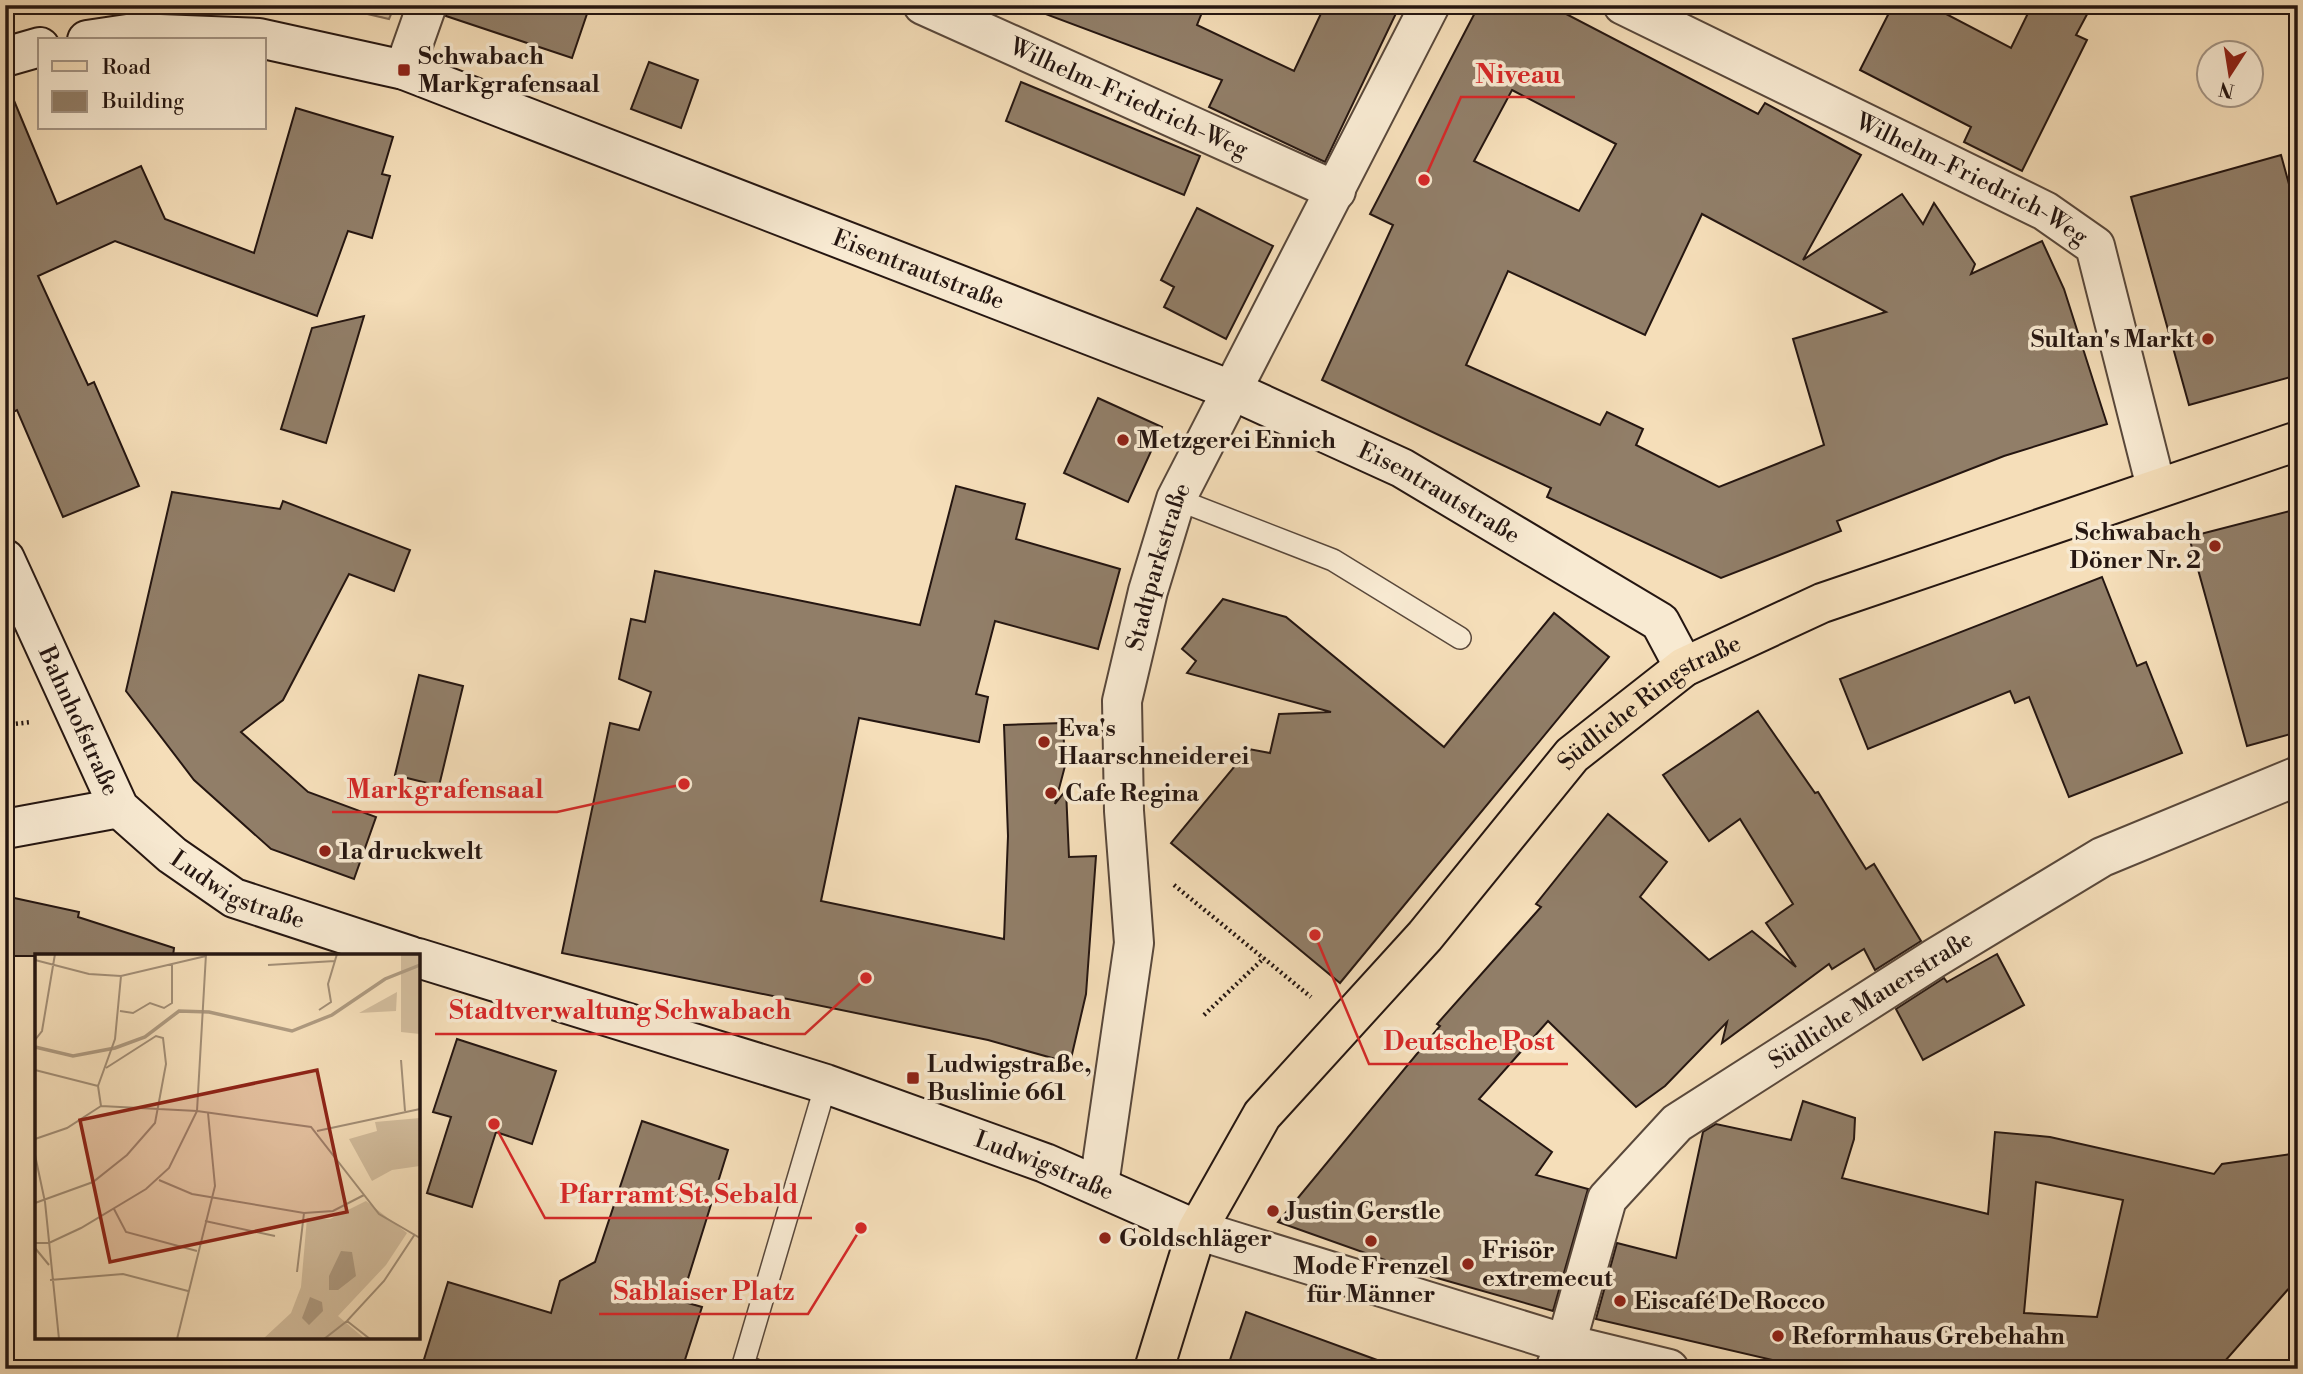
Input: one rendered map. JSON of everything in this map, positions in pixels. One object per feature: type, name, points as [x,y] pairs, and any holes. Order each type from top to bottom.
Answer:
[{"type":"main road","name":"Südliche Ringstraße","points":[[1154,1369],[1197,1230],[1262,1115],[1425,936],[1572,755],[1684,667],[1822,603],[2156,487],[2298,441]]},
{"type":"street","points":[[404,70],[427,5]]},
{"type":"street","name":"Wilhelm-Friedrich-Weg","points":[[923,5],[1336,191]]},
{"type":"street","name":"Stadtparkstraße","points":[[1099,1185],[1134,943],[1127,846],[1122,701],[1148,591],[1176,499],[1430,5]]},
{"type":"street","name":"Wilhelm-Friedrich-Weg","points":[[1623,5],[2045,211],[2095,246],[2156,487]]},
{"type":"street","name":"Eisentrautstraße","points":[[100,38],[134,33],[259,38]]},
{"type":"street","name":"Eisentrautstraße","points":[[266,40],[404,70],[1231,390],[1402,468],[1660,622],[1684,667]]},
{"type":"street","points":[[5,57],[38,48]]},
{"type":"street","name":"Bahnhofstraße","points":[[5,559],[119,808]]},
{"type":"street","name":"Südliche Mauerstraße","points":[[1561,1357],[1608,1199],[1677,1123],[1935,958],[2102,857],[2298,776]]},
{"type":"street","points":[[5,829],[119,808]]},
{"type":"street","name":"Ludwigstraße","points":[[119,808],[172,855],[234,898],[405,954]]},
{"type":"street","name":"Ludwigstraße","points":[[420,959],[827,1084],[1099,1185],[1197,1230],[1561,1357],[1669,1369]]},
{"type":"lane","points":[[1176,499],[1333,560],[1460,638]]},
{"type":"lane","points":[[753,1369],[743,1365],[827,1084]]},
{"type":"path","points":[[1127,846],[1345,1024]]},
{"type":"path","points":[[1204,1015],[1264,958]]},
{"type":"shaded area","points":[[329,5],[395,5],[389,19]]},
{"type":"building","points":[[448,5],[590,5],[572,58],[446,16]]},
{"type":"building","points":[[1033,5],[1205,5],[1197,25],[1294,71],[1325,5],[1400,5],[1325,162],[1209,107],[1222,80],[1032,9]]},
{"type":"building","points":[[1479,5],[1549,5],[1758,114],[1765,103],[1861,155],[1803,260],[1902,194],[1923,224],[1934,203],[1975,264],[1971,274],[2042,241],[2064,289],[2107,424],[2004,456],[1837,521],[1841,531],[1721,578],[1547,497],[1551,488],[1322,380],[1393,225],[1370,214]],"holes":[[[1512,90],[1616,144],[1579,211],[1474,161]],[[1702,214],[1886,312],[1793,339],[1824,445],[1719,487],[1636,445],[1643,429],[1607,412],[1600,425],[1466,365],[1508,271],[1645,335]]]},
{"type":"building","points":[[1893,5],[1929,5],[2011,48],[2032,5],[2092,5],[2076,35],[2087,40],[2022,171],[1964,142],[1971,127],[1860,70]]},
{"type":"building","points":[[649,62],[698,80],[681,128],[631,109]]},
{"type":"building","points":[[5,79],[57,204],[141,166],[165,219],[254,253],[296,108],[393,137],[382,174],[390,176],[372,238],[348,231],[317,316],[115,241],[38,276],[88,385],[94,382],[139,486],[63,517],[17,410],[5,416]]},
{"type":"building","points":[[1021,82],[1200,156],[1184,195],[1006,121]]},
{"type":"building","points":[[2281,155],[2298,217],[2298,375],[2189,405],[2131,197]]},
{"type":"building","points":[[1197,208],[1273,246],[1226,339],[1164,307],[1174,287],[1161,280]]},
{"type":"building","points":[[364,316],[326,443],[281,429],[312,328]]},
{"type":"building","points":[[1098,398],[1162,427],[1128,502],[1064,473]]},
{"type":"building","points":[[956,486],[1025,504],[1016,539],[1120,569],[1098,649],[995,621],[976,694],[988,697],[979,742],[859,718],[821,901],[1004,939],[1008,836],[1004,725],[1063,723],[1065,766],[1055,804],[1066,790],[1069,857],[1096,856],[1086,994],[1070,1063],[988,1040],[562,953],[610,723],[639,730],[651,692],[619,679],[631,619],[645,622],[655,571],[920,625]]},
{"type":"building","points":[[172,492],[280,509],[283,501],[410,550],[394,591],[349,574],[283,700],[241,732],[308,792],[376,817],[354,879],[271,849],[194,780],[126,691]]},
{"type":"building","points":[[2298,509],[2298,732],[2247,746],[2189,537]]},
{"type":"building","points":[[2102,577],[2137,666],[2146,662],[2182,753],[2069,797],[2029,697],[2015,703],[2010,691],[1868,749],[1840,679]]},
{"type":"building","points":[[1223,599],[1286,617],[1444,747],[1554,613],[1609,657],[1340,983],[1171,843],[1249,749],[1270,753],[1279,714],[1331,712],[1187,673],[1196,661],[1182,649]]},
{"type":"building","points":[[419,675],[463,686],[439,786],[395,775]]},
{"type":"building","points":[[1758,711],[1815,793],[1818,792],[1866,869],[1874,864],[1921,941],[1875,970],[1864,949],[1832,969],[1829,964],[1722,1043],[1727,1022],[1665,1086],[1636,1107],[1548,1021],[1479,1099],[1552,1152],[1536,1175],[1588,1189],[1553,1311],[1430,1276],[1278,1222],[1440,1026],[1437,1024],[1541,907],[1536,904],[1608,814],[1667,862],[1640,897],[1709,960],[1752,931],[1796,967],[1766,923],[1793,904],[1740,819],[1709,841],[1663,775]]},
{"type":"building","points":[[5,896],[79,912],[78,917],[174,948],[173,954],[5,956]]},
{"type":"building","points":[[1997,954],[2024,1005],[1923,1060],[1896,1009],[1944,978],[1947,982]]},
{"type":"building","points":[[457,1039],[556,1071],[532,1144],[496,1132],[472,1207],[427,1193],[451,1117],[433,1112]]},
{"type":"building","points":[[1803,1101],[1855,1118],[1854,1139],[1842,1178],[1988,1214],[1995,1132],[2050,1137],[2214,1174],[2222,1164],[2298,1153],[2298,1278],[2218,1369],[1811,1369],[1596,1319],[1617,1243],[1676,1258],[1703,1132],[1716,1124],[1791,1140]],"holes":[[[2036,1182],[2123,1200],[2097,1317],[2024,1313]]]},
{"type":"building","points":[[642,1121],[728,1150],[681,1301],[702,1307],[682,1369],[421,1369],[448,1282],[551,1313],[560,1281],[595,1262]]},
{"type":"building","points":[[1246,1312],[1388,1364],[1387,1369],[1227,1369]]},
{"type":"place","name":"Schwabach Markgrafensaal","points":[[404,70]]},
{"type":"place","name":"Niveau","points":[[1424,180]]},
{"type":"place","name":"Sultan's Markt","points":[[2208,339]]},
{"type":"place","name":"Metzgerei Ennich","points":[[1123,440]]},
{"type":"place","name":"Schwabach Döner Nr. 2","points":[[2215,546]]},
{"type":"place","name":"Eva's Haarschneiderei","points":[[1044,742]]},
{"type":"place","name":"Markgrafensaal","points":[[684,784]]},
{"type":"place","name":"Cafe Regina","points":[[1051,793]]},
{"type":"place","name":"1a druckwelt","points":[[325,851]]},
{"type":"place","name":"Deutsche Post","points":[[1315,935]]},
{"type":"place","name":"Stadtverwaltung Schwabach","points":[[866,978]]},
{"type":"place","name":"Ludwigstraße, Buslinie 661","points":[[913,1078]]},
{"type":"place","name":"Pfarramt St. Sebald","points":[[494,1124]]},
{"type":"place","name":"Justin Gerstle","points":[[1273,1211]]},
{"type":"place","name":"Sablaiser Platz","points":[[861,1228]]},
{"type":"place","name":"Goldschläger","points":[[1105,1238]]},
{"type":"place","name":"Mode Frenzel für Männer","points":[[1371,1241]]},
{"type":"place","name":"Frisör extremecut","points":[[1468,1264]]},
{"type":"place","name":"Eiscafé De Rocco","points":[[1620,1301]]},
{"type":"place","name":"Reformhaus Grebehahn","points":[[1778,1336]]}]
